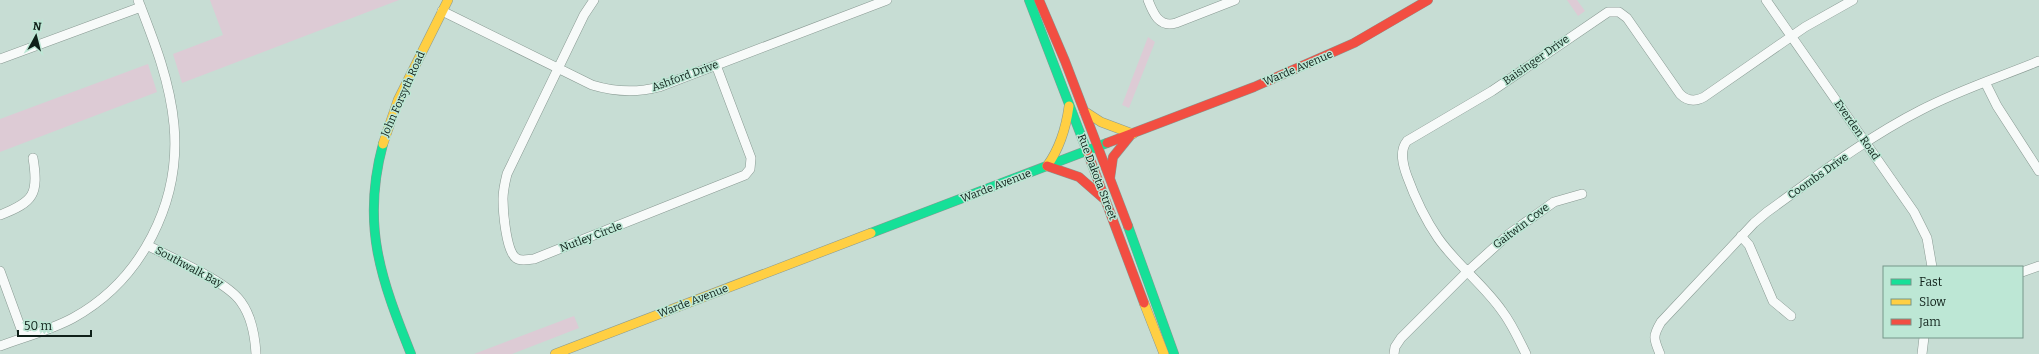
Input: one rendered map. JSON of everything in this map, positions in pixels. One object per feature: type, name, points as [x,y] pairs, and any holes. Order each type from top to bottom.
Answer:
[{"type":"main road","name":"John Forsyth Road","points":[[411,354],[382,276],[376,248],[373,189],[376,166],[386,129],[448,0]]},
{"type":"main road","name":"Rue Dakota Street","points":[[1029,0],[1070,104],[1086,152],[1106,201],[1150,321],[1164,354]]},
{"type":"main road","name":"Rue Dakota Street","points":[[1039,0],[1063,54],[1174,354]]},
{"type":"main road","name":"Warde Avenue","points":[[555,354],[1254,87],[1354,43],[1428,0]]},
{"type":"main road","points":[[1070,104],[1064,138],[1053,160],[1047,166],[1079,177],[1106,201]]},
{"type":"main road","points":[[1084,111],[1094,120],[1108,127],[1133,134],[1113,157],[1110,184]]},
{"type":"street","name":"Nutley Circle","points":[[594,0],[584,15],[507,174],[503,198],[507,232],[515,258],[520,260],[534,259],[745,175],[750,170],[751,158],[716,65]]},
{"type":"street","name":"Ashford Drive","points":[[442,11],[592,84],[608,90],[626,92],[652,89],[887,0]]},
{"type":"street","points":[[1148,0],[1158,20],[1170,24],[1234,0]]},
{"type":"street","name":"Everden Road","points":[[1766,0],[1918,218],[1927,238],[1932,266]]},
{"type":"street","name":"Baisinger Drive","points":[[1526,354],[1503,311],[1439,239],[1417,201],[1406,172],[1403,156],[1403,148],[1408,141],[1492,91],[1608,12],[1619,12],[1627,18],[1680,94],[1683,97],[1694,100],[1704,97],[1792,37],[1853,0]]},
{"type":"street","points":[[0,59],[139,4],[164,72],[174,125],[171,181],[162,215],[135,266],[108,294],[72,318],[0,346]]},
{"type":"street","name":"Coombs Drive","points":[[1660,354],[1654,341],[1654,334],[1661,322],[1741,236],[1767,212],[1865,142],[1922,109],[2039,61]]},
{"type":"street","points":[[1985,82],[1997,106],[2039,171]]},
{"type":"street","points":[[0,215],[25,204],[30,198],[36,184],[33,158]]},
{"type":"street","name":"Gaitwin Cove","points":[[1394,354],[1395,347],[1401,338],[1468,271],[1509,234],[1554,202],[1582,194]]},
{"type":"street","points":[[1741,236],[1749,245],[1773,301],[1791,316]]},
{"type":"street","name":"Southwalk Bay","points":[[147,245],[223,285],[241,300],[250,320],[254,335],[256,354]]},
{"type":"street","points":[[2023,272],[2039,266]]},
{"type":"street","points":[[0,271],[24,337]]},
{"type":"street","points":[[1922,354],[1924,338]]},
{"type":"shaded area","points":[[210,0],[399,0],[182,83],[173,54],[223,35]]},
{"type":"shaded area","points":[[1567,0],[1577,0],[1585,11],[1578,16]]},
{"type":"shaded area","points":[[1148,37],[1155,42],[1129,108],[1122,105]]},
{"type":"shaded area","points":[[148,64],[157,92],[0,152],[0,119]]},
{"type":"shaded area","points":[[574,316],[579,328],[512,354],[474,354]]},
{"type":"traffic: fast","points":[[1029,0],[1087,151]]},
{"type":"traffic: fast","points":[[871,233],[1107,143]]},
{"type":"traffic: fast","points":[[383,144],[377,173],[374,200],[374,226],[383,276],[400,327],[411,354]]},
{"type":"traffic: fast","points":[[1128,226],[1174,354]]},
{"type":"traffic: slow","points":[[383,144],[398,100],[448,0]]},
{"type":"traffic: slow","points":[[1047,166],[1056,152],[1062,138],[1069,106]]},
{"type":"traffic: slow","points":[[1084,111],[1101,122],[1133,134]]},
{"type":"traffic: slow","points":[[555,354],[871,233]]},
{"type":"traffic: slow","points":[[1144,303],[1164,354]]},
{"type":"traffic: jam","points":[[1039,0],[1065,61],[1128,226]]},
{"type":"traffic: jam","points":[[1107,143],[1254,87],[1354,43],[1428,0]]},
{"type":"traffic: jam","points":[[1110,178],[1113,157],[1130,136]]},
{"type":"traffic: jam","points":[[1087,151],[1144,303]]},
{"type":"traffic: jam","points":[[1047,166],[1079,177],[1103,198]]}]
